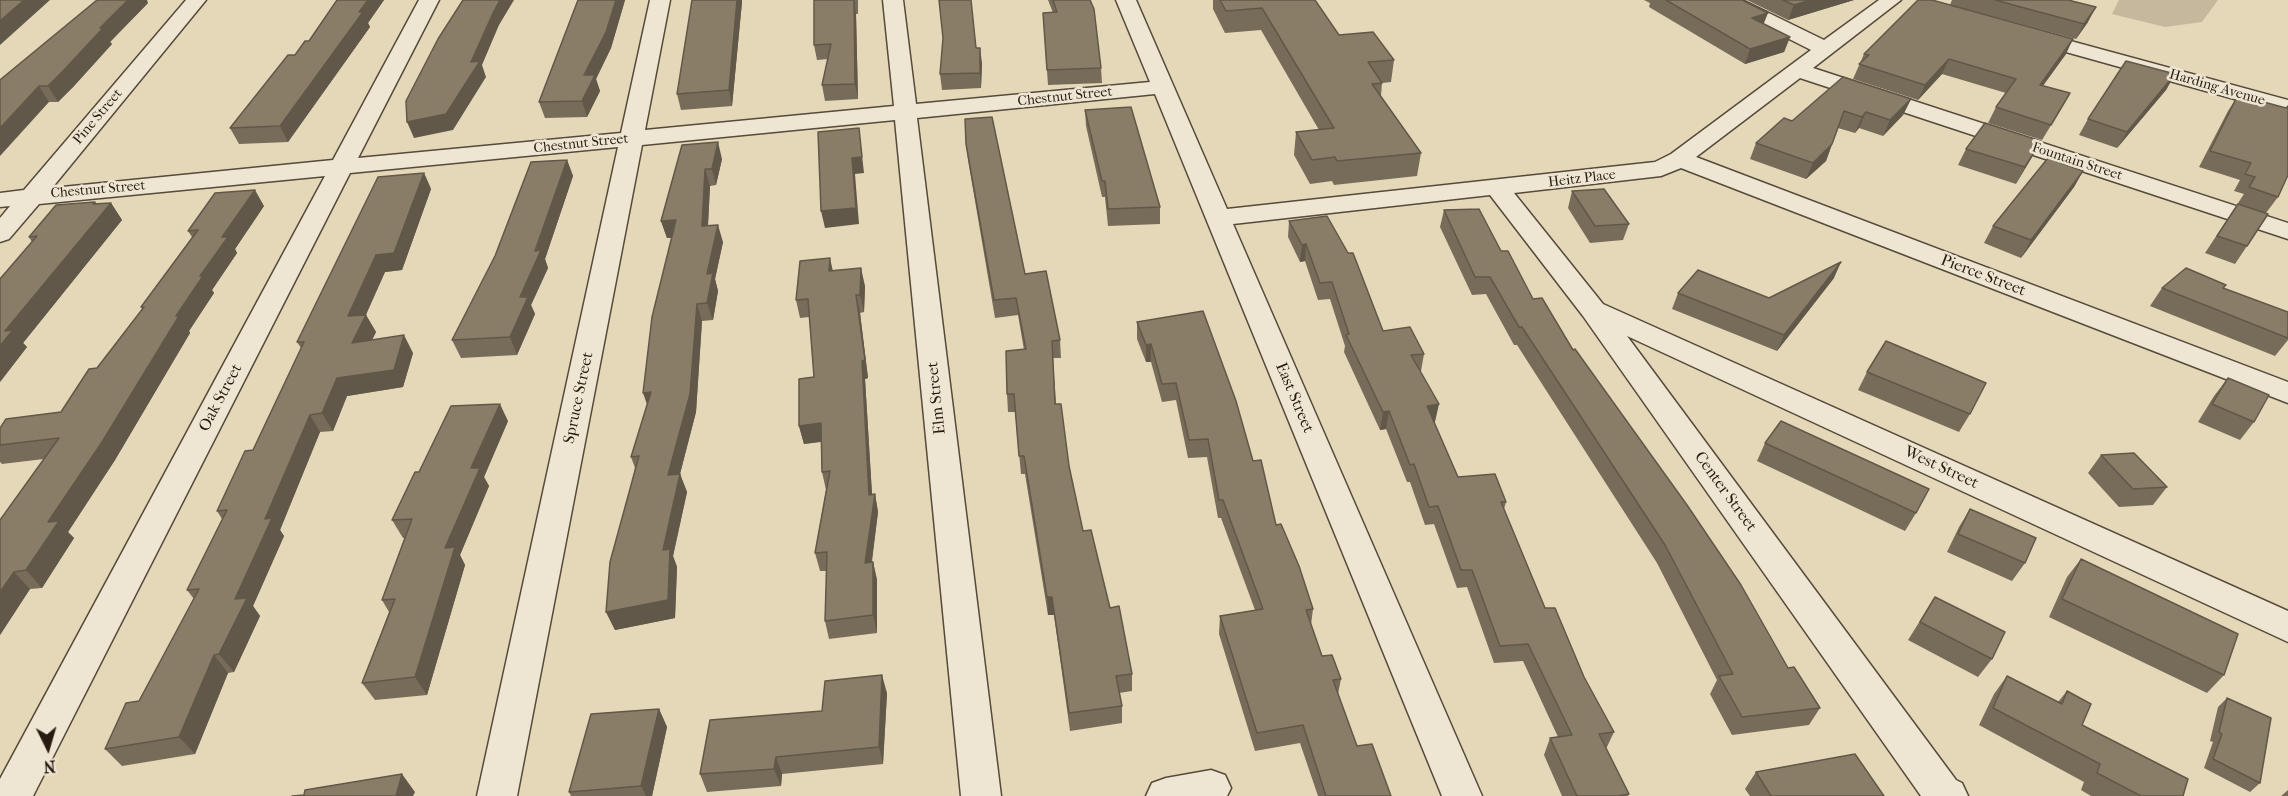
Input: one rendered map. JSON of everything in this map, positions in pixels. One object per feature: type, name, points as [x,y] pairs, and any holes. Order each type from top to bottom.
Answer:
[{"type":"street","name":"Pine Street","points":[[0,234],[196,0]]},
{"type":"street","name":"Oak Street","points":[[12,796],[429,0]]},
{"type":"street","name":"Spruce Street","points":[[497,796],[660,0]]},
{"type":"street","name":"Elm Street","points":[[893,0],[981,796]]},
{"type":"street","name":"East Street","points":[[1126,0],[1462,796]]},
{"type":"street","points":[[1727,0],[1825,50]]},
{"type":"street","name":"Heitz Place","points":[[1218,218],[1498,189],[1661,169],[1679,159],[1825,50],[1901,1]]},
{"type":"street","name":"Harding Avenue","points":[[2006,29],[2288,107]]},
{"type":"street","name":"Fountain Street","points":[[1797,70],[2288,231]]},
{"type":"street","name":"Chestnut Street","points":[[0,200],[1163,87]]},
{"type":"street","name":"Pierce Street","points":[[1679,159],[2288,393]]},
{"type":"street","name":"Center Street","points":[[1498,189],[1593,310],[1942,793],[1948,796]]},
{"type":"street","name":"West Street","points":[[1593,310],[2288,627]]},
{"type":"street","points":[[1166,796],[1212,788]]},
{"type":"shaded area","points":[[2119,0],[2218,0],[2202,22],[2165,27],[2112,14]]},
{"type":"building","points":[[0,0],[24,0],[0,21]]},
{"type":"building","points":[[97,0],[128,0],[48,86],[39,86],[0,128],[0,80]]},
{"type":"building","points":[[337,0],[368,0],[359,12],[363,12],[280,126],[230,128],[288,55],[295,55],[305,41],[309,41]]},
{"type":"building","points":[[463,0],[500,0],[471,62],[480,61],[446,114],[407,122],[406,101],[438,39]]},
{"type":"building","points":[[578,0],[616,0],[606,32],[584,75],[595,75],[582,101],[539,102]]},
{"type":"building","points":[[692,0],[737,0],[729,90],[677,94]]},
{"type":"building","points":[[814,0],[854,0],[855,84],[822,85],[831,44],[814,45]]},
{"type":"building","points":[[939,0],[971,0],[976,48],[980,48],[980,73],[940,74],[943,38]]},
{"type":"building","points":[[1053,0],[1090,0],[1094,9],[1101,68],[1047,70],[1043,13],[1057,12]]},
{"type":"building","points":[[1220,0],[1315,0],[1339,35],[1373,32],[1394,60],[1368,62],[1382,83],[1372,84],[1421,153],[1337,161],[1335,157],[1312,160],[1296,132],[1334,128],[1262,8],[1226,11]]},
{"type":"building","points":[[1666,0],[1742,0],[1768,13],[1752,18],[1790,37],[1750,49]]},
{"type":"building","points":[[1783,0],[1811,0],[1794,5]]},
{"type":"building","points":[[1918,0],[1932,0],[2073,39],[2040,85],[2070,93],[2051,125],[1996,107],[2016,79],[1949,59],[1925,85],[1859,64],[1869,55],[1864,54]]},
{"type":"building","points":[[1995,0],[2068,0],[2096,7],[2084,24]]},
{"type":"building","points":[[2126,61],[2175,74],[2127,132],[2088,119]]},
{"type":"building","points":[[1843,77],[1911,99],[1890,120],[1866,112],[1862,117],[1844,111],[1832,144],[1813,163],[1756,143],[1784,118],[1792,121]]},
{"type":"building","points":[[2238,95],[2286,108],[2288,106],[2288,175],[2278,197],[2249,187],[2255,177],[2245,174],[2251,163],[2210,151]]},
{"type":"building","points":[[1131,107],[1160,207],[1108,209],[1105,181],[1102,181],[1085,110]]},
{"type":"building","points":[[992,117],[1025,274],[1046,271],[1060,340],[1052,341],[1055,404],[1061,404],[1069,466],[1083,531],[1091,530],[1110,608],[1119,606],[1132,674],[1116,676],[1122,706],[1069,713],[1052,597],[1047,597],[1024,456],[1019,456],[1014,394],[1007,394],[1006,351],[1026,349],[1016,298],[994,300],[966,144],[965,119]]},
{"type":"building","points":[[1985,123],[2041,141],[2025,167],[1966,149]]},
{"type":"building","points":[[859,128],[862,157],[852,158],[856,208],[821,211],[818,132]]},
{"type":"building","points":[[718,142],[712,169],[705,169],[702,226],[718,225],[707,274],[713,273],[707,303],[697,304],[690,394],[668,475],[680,474],[663,550],[670,549],[668,600],[606,612],[610,562],[639,456],[631,457],[651,392],[643,393],[652,317],[676,220],[661,221],[682,145]]},
{"type":"building","points":[[2048,158],[2083,171],[2031,240],[1993,226]]},
{"type":"building","points":[[567,160],[535,251],[541,250],[520,297],[528,297],[510,337],[452,340],[495,256],[531,162]]},
{"type":"building","points":[[424,173],[394,253],[376,255],[348,316],[366,315],[352,343],[404,335],[394,370],[337,378],[322,413],[310,415],[265,519],[272,518],[235,599],[247,598],[219,654],[214,655],[179,737],[105,749],[126,703],[139,701],[199,589],[187,590],[227,510],[217,511],[245,451],[253,450],[304,342],[297,342],[378,177]]},
{"type":"building","points":[[1604,189],[1629,224],[1595,226],[1572,191]]},
{"type":"building","points":[[255,190],[222,237],[228,237],[200,276],[203,276],[176,316],[179,316],[102,442],[48,522],[59,521],[26,570],[14,572],[0,592],[0,520],[59,438],[0,445],[0,428],[6,419],[61,412],[89,369],[97,368],[144,307],[141,307],[198,230],[188,231],[215,193]]},
{"type":"building","points":[[95,202],[93,204],[111,203],[5,331],[13,330],[0,346],[0,279],[37,236],[29,237],[56,205]]},
{"type":"building","points":[[2238,204],[2268,214],[2247,246],[2217,236]]},
{"type":"building","points":[[1479,209],[1501,251],[1508,251],[1533,299],[1542,298],[1573,350],[1575,349],[1687,505],[1741,585],[1788,668],[1794,667],[1820,708],[1742,717],[1719,676],[1733,674],[1665,545],[1522,327],[1519,327],[1490,277],[1475,277],[1444,210]]},
{"type":"building","points":[[1327,216],[1348,253],[1353,253],[1383,331],[1410,327],[1424,354],[1411,355],[1439,404],[1427,406],[1458,477],[1495,474],[1506,502],[1501,502],[1545,608],[1555,608],[1584,677],[1614,732],[1599,734],[1629,794],[1577,796],[1550,738],[1572,735],[1528,644],[1500,646],[1472,570],[1461,570],[1438,506],[1429,507],[1414,464],[1410,465],[1389,411],[1383,412],[1346,335],[1349,334],[1332,282],[1320,283],[1306,244],[1302,245],[1289,221]]},
{"type":"building","points":[[830,258],[829,271],[861,268],[860,295],[856,295],[865,360],[862,361],[869,495],[875,494],[865,563],[873,562],[873,615],[825,621],[827,552],[815,553],[830,471],[822,472],[821,423],[799,426],[799,379],[814,377],[808,299],[796,300],[800,261]]},
{"type":"building","points":[[1841,262],[1784,335],[1678,293],[1698,270],[1769,298]]},
{"type":"building","points":[[2186,268],[2226,285],[2223,288],[2288,312],[2288,338],[2162,288]]},
{"type":"building","points":[[1203,311],[1236,401],[1253,461],[1261,460],[1276,525],[1281,524],[1299,566],[1313,609],[1306,610],[1322,656],[1332,655],[1341,679],[1333,680],[1357,746],[1372,744],[1391,796],[1326,796],[1303,725],[1257,733],[1220,616],[1263,609],[1223,500],[1219,500],[1208,439],[1189,440],[1176,383],[1162,384],[1151,344],[1146,345],[1137,322]]},
{"type":"building","points":[[1886,341],[1986,383],[1970,414],[1867,372]]},
{"type":"building","points":[[2228,378],[2269,395],[2254,422],[2212,404]]},
{"type":"building","points":[[500,404],[471,468],[480,468],[445,548],[455,547],[415,677],[362,683],[395,599],[382,600],[412,519],[392,520],[415,472],[419,472],[451,406]]},
{"type":"building","points":[[1781,421],[1929,489],[1916,513],[1765,443]]},
{"type":"building","points":[[2134,453],[2167,487],[2133,489],[2101,455]]},
{"type":"building","points":[[1970,509],[2036,538],[2025,563],[1958,534]]},
{"type":"building","points":[[2081,559],[2238,634],[2224,675],[2062,599]]},
{"type":"building","points":[[1935,597],[2005,632],[1992,659],[1920,622]]},
{"type":"building","points":[[882,675],[879,747],[776,757],[774,769],[700,774],[710,720],[822,711],[825,681]]},
{"type":"building","points":[[2007,676],[2062,704],[2067,691],[2091,704],[2082,725],[2188,779],[2183,796],[2141,796],[2097,773],[2100,764],[1993,708]]},
{"type":"building","points":[[2227,698],[2271,718],[2260,783],[2213,759],[2222,734],[2219,732]]},
{"type":"building","points":[[659,709],[641,786],[569,792],[591,714]]},
{"type":"building","points":[[1855,754],[1884,796],[1771,796],[1756,772]]},
{"type":"building","points":[[402,774],[396,796],[292,796],[304,795],[305,790]]}]
